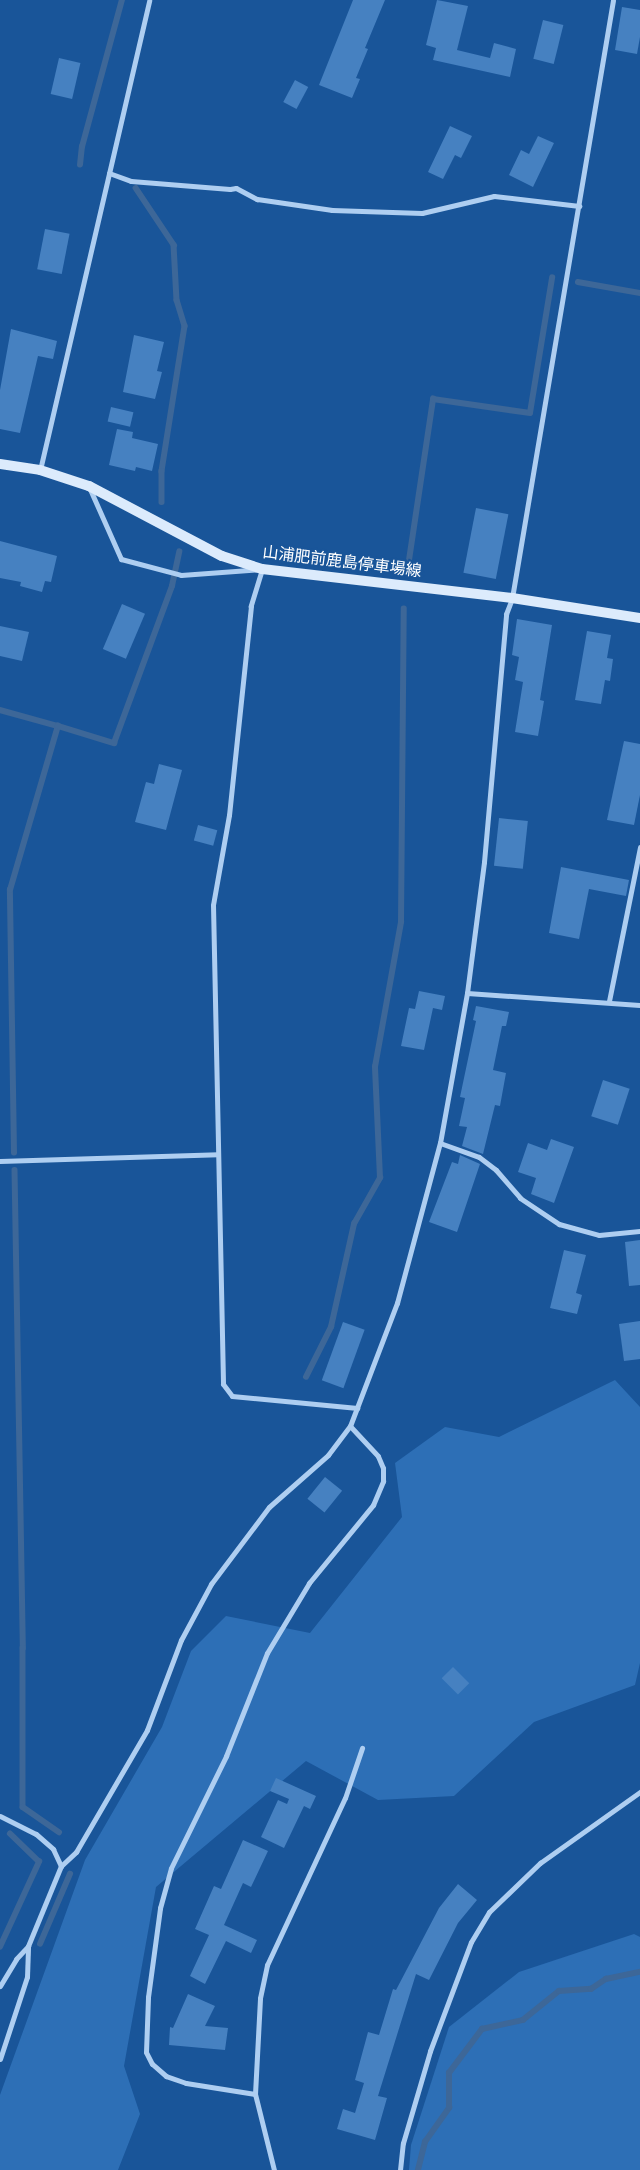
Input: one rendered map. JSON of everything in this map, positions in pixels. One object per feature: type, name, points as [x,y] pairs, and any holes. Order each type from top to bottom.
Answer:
[{"type":"main road","name":"山浦肥前鹿島停車場線","points":[[0,464],[40,470],[89,486],[222,556],[262,569],[512,598],[640,618]]},
{"type":"street","points":[[40,470],[149,0]]},
{"type":"street","points":[[0,1986],[16,1959],[28,1946],[61,1866],[76,1852],[147,1730],[181,1640],[211,1584],[269,1507],[328,1455],[350,1426],[397,1303],[440,1143],[468,993],[484,862],[506,614],[512,598],[613,0]]},
{"type":"street","points":[[109,173],[131,181],[236,188],[257,199],[332,210],[422,213],[494,196],[579,206]]},
{"type":"street","points":[[89,486],[122,559],[181,575],[262,569],[252,606],[229,815],[213,905],[223,1384],[232,1396],[358,1408]]},
{"type":"street","points":[[609,1001],[640,847]]},
{"type":"street","points":[[468,993],[609,1001],[640,1005]]},
{"type":"street","points":[[440,1143],[479,1157],[496,1170],[520,1198],[559,1224],[599,1235],[640,1231]]},
{"type":"street","points":[[0,1161],[218,1154]]},
{"type":"street","points":[[255,2094],[186,2083],[166,2076],[149,2058],[146,2052],[148,1997],[160,1908],[171,1868],[226,1756],[267,1654],[309,1583],[373,1505],[383,1480],[383,1468],[378,1456],[350,1426]]},
{"type":"street","points":[[274,2170],[255,2094],[260,1998],[268,1964],[346,1798],[362,1748]]},
{"type":"street","points":[[400,2170],[403,2143],[430,2051],[471,1942],[489,1912],[540,1864],[640,1792]]},
{"type":"street","points":[[0,1816],[36,1834],[52,1849],[61,1866]]},
{"type":"street","points":[[0,2059],[27,1977],[28,1946]]},
{"type":"shaded area","points":[[615,1380],[640,1407],[640,1663],[635,1685],[534,1722],[454,1796],[378,1800],[306,1761],[156,1887],[124,2066],[140,2114],[118,2170],[0,2170],[0,2095],[85,1860],[162,1727],[191,1651],[226,1616],[310,1633],[402,1517],[395,1463],[445,1427],[499,1437]]},
{"type":"shaded area","points":[[634,1934],[640,1937],[640,2170],[409,2170],[411,2145],[449,2027],[519,1972]]},
{"type":"building","points":[[353,0],[385,0],[365,48],[368,49],[356,78],[360,79],[352,98],[319,85]]},
{"type":"building","points":[[437,0],[468,6],[457,50],[490,58],[494,43],[516,49],[510,77],[433,60],[436,48],[426,45]]},
{"type":"building","points":[[622,7],[640,10],[640,37],[637,54],[615,50]]},
{"type":"building","points":[[543,20],[563,25],[554,64],[533,59]]},
{"type":"building","points":[[59,58],[80,63],[72,99],[51,94]]},
{"type":"building","points":[[295,80],[308,87],[297,109],[283,102]]},
{"type":"building","points":[[450,126],[472,136],[461,158],[455,155],[443,179],[428,172]]},
{"type":"building","points":[[538,136],[554,143],[533,187],[509,175],[521,150],[529,154]]},
{"type":"building","points":[[45,229],[70,234],[62,274],[37,269]]},
{"type":"building","points":[[11,329],[57,341],[53,359],[38,356],[20,433],[0,429],[0,390]]},
{"type":"building","points":[[134,335],[164,342],[157,371],[162,372],[155,399],[123,392]]},
{"type":"building","points":[[111,407],[133,412],[130,427],[108,422]]},
{"type":"building","points":[[117,429],[133,432],[132,438],[158,444],[152,471],[136,467],[135,471],[109,465]]},
{"type":"building","points":[[476,508],[508,514],[496,579],[463,573]]},
{"type":"building","points":[[0,541],[57,556],[51,582],[45,581],[42,592],[20,586],[21,582],[0,578]]},
{"type":"building","points":[[122,604],[145,614],[126,659],[103,649]]},
{"type":"building","points":[[517,619],[552,625],[540,700],[544,701],[538,736],[515,732],[523,682],[515,680],[519,657],[512,655]]},
{"type":"building","points":[[0,626],[29,632],[22,661],[0,656]]},
{"type":"building","points":[[587,631],[611,635],[607,658],[613,659],[610,681],[605,680],[601,704],[575,700]]},
{"type":"building","points":[[624,741],[640,744],[640,795],[634,825],[607,820]]},
{"type":"building","points":[[159,764],[182,770],[166,830],[135,822],[146,782],[154,784]]},
{"type":"building","points":[[499,818],[528,821],[523,869],[494,866]]},
{"type":"building","points":[[198,825],[217,830],[213,846],[194,840]]},
{"type":"building","points":[[561,867],[629,880],[626,896],[589,889],[579,939],[549,933]]},
{"type":"building","points":[[419,991],[445,996],[442,1010],[433,1008],[424,1050],[401,1046],[409,1008],[415,1009]]},
{"type":"building","points":[[476,1006],[509,1012],[506,1026],[502,1026],[493,1070],[506,1073],[500,1106],[495,1105],[483,1154],[462,1146],[467,1127],[459,1126],[465,1098],[460,1097],[476,1021],[473,1020]]},
{"type":"building","points":[[603,1080],[630,1089],[618,1125],[591,1116]]},
{"type":"building","points":[[551,1139],[574,1147],[554,1203],[531,1194],[536,1178],[518,1172],[528,1143],[547,1150]]},
{"type":"building","points":[[460,1155],[480,1164],[457,1232],[429,1222],[452,1162],[458,1164]]},
{"type":"building","points":[[640,1240],[640,1285],[629,1286],[625,1242]]},
{"type":"building","points":[[564,1250],[586,1255],[576,1293],[582,1295],[577,1314],[550,1308]]},
{"type":"building","points":[[640,1321],[640,1359],[624,1361],[619,1324]]},
{"type":"building","points":[[343,1322],[365,1330],[343,1388],[322,1380]]},
{"type":"building","points":[[325,1477],[342,1491],[324,1513],[307,1499]]},
{"type":"building","points":[[453,1667],[469,1683],[458,1695],[442,1678]]},
{"type":"building","points":[[276,1778],[316,1796],[310,1809],[304,1806],[284,1848],[261,1837],[278,1800],[287,1804],[289,1799],[270,1791]]},
{"type":"building","points":[[243,1840],[268,1851],[251,1887],[243,1883],[224,1925],[257,1940],[251,1953],[226,1941],[205,1984],[190,1976],[209,1935],[195,1929],[214,1886],[221,1889]]},
{"type":"building","points":[[458,1884],[477,1900],[458,1923],[429,1980],[416,1974],[378,2096],[387,2098],[375,2140],[337,2129],[343,2109],[355,2113],[364,2083],[355,2080],[368,2032],[379,2035],[393,1989],[396,1990],[439,1908]]},
{"type":"building","points":[[188,1994],[215,2006],[205,2026],[228,2028],[225,2050],[169,2045],[170,2027],[173,2028]]},
{"type":"waterway","points":[[80,165],[82,147],[122,0]]},
{"type":"waterway","points":[[136,188],[174,245],[177,300],[185,326],[162,471],[162,502]]},
{"type":"waterway","points":[[408,567],[433,399],[530,413],[552,278]]},
{"type":"waterway","points":[[578,282],[640,293]]},
{"type":"waterway","points":[[14,1153],[10,890],[58,726],[114,743],[172,586],[179,552]]},
{"type":"waterway","points":[[306,1377],[331,1327],[354,1224],[380,1178],[375,1067],[401,922],[404,609]]},
{"type":"waterway","points":[[0,710],[58,726]]},
{"type":"waterway","points":[[15,1170],[23,1648],[23,1807],[59,1832]]},
{"type":"waterway","points":[[0,1947],[39,1862],[10,1834]]},
{"type":"waterway","points":[[40,1944],[70,1874]]},
{"type":"waterway","points":[[418,2170],[425,2142],[449,2108],[449,2073],[482,2029],[523,2020],[559,1991],[591,1989],[606,1979],[640,1972]]}]
